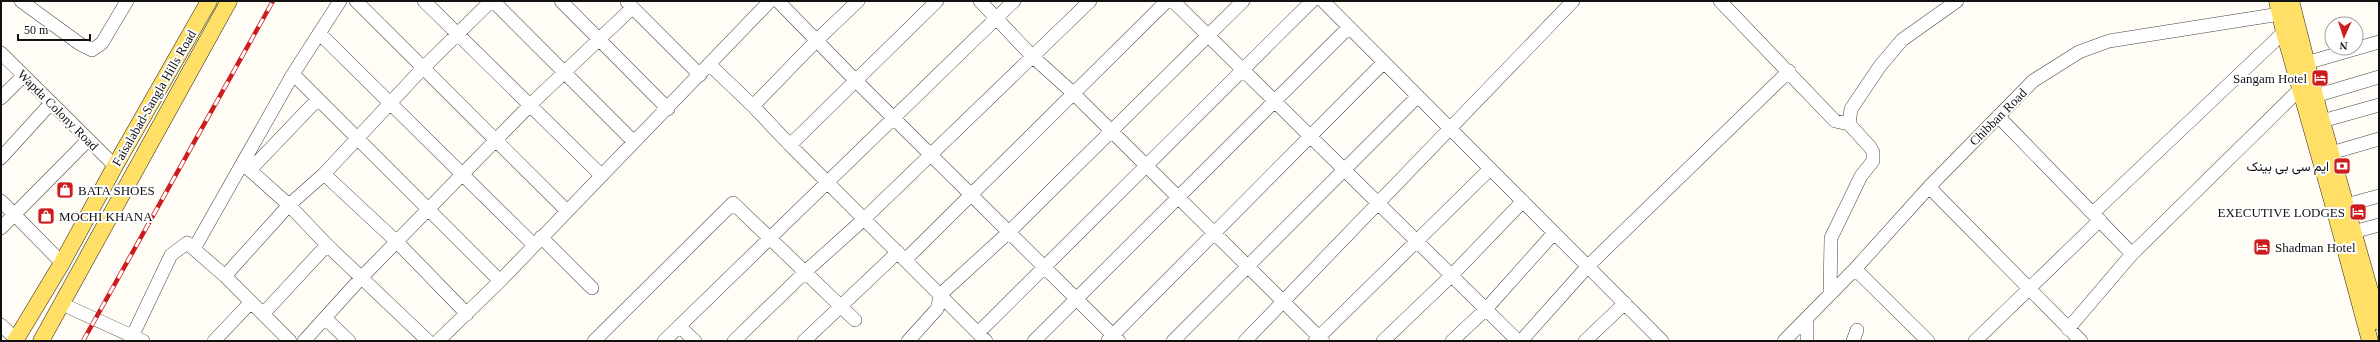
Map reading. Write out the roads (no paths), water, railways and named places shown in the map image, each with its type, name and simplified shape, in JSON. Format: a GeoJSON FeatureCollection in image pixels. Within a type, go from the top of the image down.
{"type":"FeatureCollection","features":[{"type":"Feature","properties":{"kind":"main road","name":"Faisalabad-Sangla Hills Road"},"geometry":{"type":"LineString","coordinates":[[15,340],[62,263],[115,166],[210,1]]}},
{"type":"Feature","properties":{"kind":"main road","name":"Faisalabad-Sangla Hills Road"},"geometry":{"type":"LineString","coordinates":[[41,341],[228,1]]}},
{"type":"Feature","properties":{"kind":"main road"},"geometry":{"type":"LineString","coordinates":[[2291,1],[2315,96],[2379,322]]}},
{"type":"Feature","properties":{"kind":"main road"},"geometry":{"type":"LineString","coordinates":[[2279,7],[2284,32],[2370,341]]}},
{"type":"Feature","properties":{"kind":"main road"},"geometry":{"type":"LineString","coordinates":[[138,128],[153,136]]}},
{"type":"Feature","properties":{"kind":"street"},"geometry":{"type":"LineString","coordinates":[[21,1],[80,44],[92,50],[102,43],[127,1]]}},
{"type":"Feature","properties":{"kind":"street"},"geometry":{"type":"LineString","coordinates":[[195,248],[247,167],[293,74],[340,1]]}},
{"type":"Feature","properties":{"kind":"street"},"geometry":{"type":"LineString","coordinates":[[356,1],[422,69],[566,210]]}},
{"type":"Feature","properties":{"kind":"street"},"geometry":{"type":"LineString","coordinates":[[424,1],[601,175]]}},
{"type":"Feature","properties":{"kind":"street"},"geometry":{"type":"LineString","coordinates":[[225,276],[289,205],[324,174],[422,69],[492,1],[634,142]]}},
{"type":"Feature","properties":{"kind":"street"},"geometry":{"type":"LineString","coordinates":[[562,1],[597,39],[668,109]]}},
{"type":"Feature","properties":{"kind":"street"},"geometry":{"type":"LineString","coordinates":[[438,341],[468,314],[566,210],[668,109],[770,1]]}},
{"type":"Feature","properties":{"kind":"street"},"geometry":{"type":"LineString","coordinates":[[778,1],[856,81],[972,194],[1076,299],[1113,339],[1214,233],[1384,62]]}},
{"type":"Feature","properties":{"kind":"street"},"geometry":{"type":"LineString","coordinates":[[753,106],[817,40],[858,1]]}},
{"type":"Feature","properties":{"kind":"street"},"geometry":{"type":"LineString","coordinates":[[790,145],[937,1]]}},
{"type":"Feature","properties":{"kind":"street"},"geometry":{"type":"LineString","coordinates":[[980,1],[1032,56],[1073,93],[1283,302],[1319,340],[1490,169]]}},
{"type":"Feature","properties":{"kind":"street"},"geometry":{"type":"LineString","coordinates":[[664,341],[1014,1]]}},
{"type":"Feature","properties":{"kind":"street"},"geometry":{"type":"LineString","coordinates":[[734,341],[804,273],[864,219],[1090,1]]}},
{"type":"Feature","properties":{"kind":"street"},"geometry":{"type":"LineString","coordinates":[[804,341],[841,306],[902,256],[972,194],[1167,1]]}},
{"type":"Feature","properties":{"kind":"street"},"geometry":{"type":"LineString","coordinates":[[1173,1],[1518,341]]}},
{"type":"Feature","properties":{"kind":"street"},"geometry":{"type":"LineString","coordinates":[[908,341],[937,310],[941,294],[1009,232],[1243,1]]}},
{"type":"Feature","properties":{"kind":"street"},"geometry":{"type":"LineString","coordinates":[[709,64],[753,106],[982,337],[1044,267],[1312,1]]}},
{"type":"Feature","properties":{"kind":"street"},"geometry":{"type":"LineString","coordinates":[[1323,1],[1662,341]]}},
{"type":"Feature","properties":{"kind":"street"},"geometry":{"type":"LineString","coordinates":[[1245,341],[1379,204],[1573,1]]}},
{"type":"Feature","properties":{"kind":"street"},"geometry":{"type":"LineString","coordinates":[[1720,1],[1789,71],[1835,121],[1849,124],[1870,147],[1874,156],[1871,165],[1859,180],[1831,238],[1830,294]]}},
{"type":"Feature","properties":{"kind":"street"},"geometry":{"type":"LineString","coordinates":[[1849,124],[1851,109],[1880,66],[1902,40],[1957,1]]}},
{"type":"Feature","properties":{"kind":"street"},"geometry":{"type":"LineString","coordinates":[[304,341],[326,319],[362,278],[463,176],[530,105],[597,39],[629,4],[700,75]]}},
{"type":"Feature","properties":{"kind":"street","name":"Chibban Road"},"geometry":{"type":"LineString","coordinates":[[1784,341],[1855,269],[1929,187],[2033,81],[2079,52],[2110,41],[2279,7]]}},
{"type":"Feature","properties":{"kind":"street"},"geometry":{"type":"LineString","coordinates":[[1034,341],[1349,26]]}},
{"type":"Feature","properties":{"kind":"street"},"geometry":{"type":"LineString","coordinates":[[1975,341],[2030,287],[2097,216],[2284,32]]}},
{"type":"Feature","properties":{"kind":"street"},"geometry":{"type":"LineString","coordinates":[[319,33],[463,176],[592,288]]}},
{"type":"Feature","properties":{"kind":"street"},"geometry":{"type":"LineString","coordinates":[[2306,63],[2379,42]]}},
{"type":"Feature","properties":{"kind":"street","name":"Wapda Colony Road"},"geometry":{"type":"LineString","coordinates":[[1,54],[115,166]]}},
{"type":"Feature","properties":{"kind":"street"},"geometry":{"type":"LineString","coordinates":[[1521,341],[1588,266],[1789,71]]}},
{"type":"Feature","properties":{"kind":"street"},"geometry":{"type":"LineString","coordinates":[[293,74],[500,281]]}},
{"type":"Feature","properties":{"kind":"street"},"geometry":{"type":"LineString","coordinates":[[1,98],[24,76]]}},
{"type":"Feature","properties":{"kind":"street"},"geometry":{"type":"LineString","coordinates":[[2315,96],[2379,77]]}},
{"type":"Feature","properties":{"kind":"street"},"geometry":{"type":"LineString","coordinates":[[2068,328],[2132,254],[2300,89]]}},
{"type":"Feature","properties":{"kind":"street"},"geometry":{"type":"LineString","coordinates":[[1173,341],[1418,96]]}},
{"type":"Feature","properties":{"kind":"street"},"geometry":{"type":"LineString","coordinates":[[247,167],[318,99]]}},
{"type":"Feature","properties":{"kind":"street"},"geometry":{"type":"LineString","coordinates":[[1,158],[51,104]]}},
{"type":"Feature","properties":{"kind":"street"},"geometry":{"type":"LineString","coordinates":[[2322,121],[2379,104]]}},
{"type":"Feature","properties":{"kind":"street"},"geometry":{"type":"LineString","coordinates":[[1998,116],[2097,216],[2132,254]]}},
{"type":"Feature","properties":{"kind":"street"},"geometry":{"type":"LineString","coordinates":[[2331,153],[2379,138]]}},
{"type":"Feature","properties":{"kind":"street"},"geometry":{"type":"LineString","coordinates":[[1,228],[88,140]]}},
{"type":"Feature","properties":{"kind":"street"},"geometry":{"type":"LineString","coordinates":[[247,167],[289,205],[327,245],[428,341]]}},
{"type":"Feature","properties":{"kind":"street"},"geometry":{"type":"LineString","coordinates":[[324,174],[397,242],[468,314]]}},
{"type":"Feature","properties":{"kind":"street"},"geometry":{"type":"LineString","coordinates":[[1929,187],[2030,287],[2081,341]]}},
{"type":"Feature","properties":{"kind":"street"},"geometry":{"type":"LineString","coordinates":[[2346,205],[2379,196]]}},
{"type":"Feature","properties":{"kind":"street"},"geometry":{"type":"LineString","coordinates":[[1,201],[62,263]]}},
{"type":"Feature","properties":{"kind":"street"},"geometry":{"type":"LineString","coordinates":[[1383,341],[1452,275],[1523,201]]}},
{"type":"Feature","properties":{"kind":"street"},"geometry":{"type":"LineString","coordinates":[[594,341],[733,203],[804,273],[855,320]]}},
{"type":"Feature","properties":{"kind":"street"},"geometry":{"type":"LineString","coordinates":[[2353,232],[2379,225]]}},
{"type":"Feature","properties":{"kind":"street"},"geometry":{"type":"LineString","coordinates":[[1452,341],[1486,309],[1554,233]]}},
{"type":"Feature","properties":{"kind":"street"},"geometry":{"type":"LineString","coordinates":[[62,304],[135,339],[171,254],[187,243],[195,248],[225,276],[287,340]]}},
{"type":"Feature","properties":{"kind":"street"},"geometry":{"type":"LineString","coordinates":[[263,314],[327,245]]}},
{"type":"Feature","properties":{"kind":"street"},"geometry":{"type":"LineString","coordinates":[[1855,269],[1928,341]]}},
{"type":"Feature","properties":{"kind":"street"},"geometry":{"type":"LineString","coordinates":[[214,341],[251,302]]}},
{"type":"Feature","properties":{"kind":"street"},"geometry":{"type":"LineString","coordinates":[[1586,341],[1625,303]]}},
{"type":"Feature","properties":{"kind":"street"},"geometry":{"type":"LineString","coordinates":[[1807,318],[1807,341]]}},
{"type":"Feature","properties":{"kind":"street"},"geometry":{"type":"LineString","coordinates":[[326,319],[349,341]]}},
{"type":"Feature","properties":{"kind":"street"},"geometry":{"type":"LineString","coordinates":[[1,325],[15,340]]}},
{"type":"Feature","properties":{"kind":"street"},"geometry":{"type":"LineString","coordinates":[[679,326],[695,341]]}},
{"type":"Feature","properties":{"kind":"railway"},"geometry":{"type":"LineString","coordinates":[[83,341],[273,1]]}},
{"type":"Feature","properties":{"kind":"place","name":"Sangam Hotel"},"geometry":{"type":"Point","coordinates":[2320,78]}},
{"type":"Feature","properties":{"kind":"place","name":"ایم سی بی بینک"},"geometry":{"type":"Point","coordinates":[2342,166]}},
{"type":"Feature","properties":{"kind":"place","name":"BATA SHOES"},"geometry":{"type":"Point","coordinates":[65,190]}},
{"type":"Feature","properties":{"kind":"place","name":"EXECUTIVE LODGES"},"geometry":{"type":"Point","coordinates":[2358,212]}},
{"type":"Feature","properties":{"kind":"place","name":"MOCHI KHANA"},"geometry":{"type":"Point","coordinates":[46,216]}},
{"type":"Feature","properties":{"kind":"place","name":"Shadman Hotel"},"geometry":{"type":"Point","coordinates":[2262,247]}}]}
